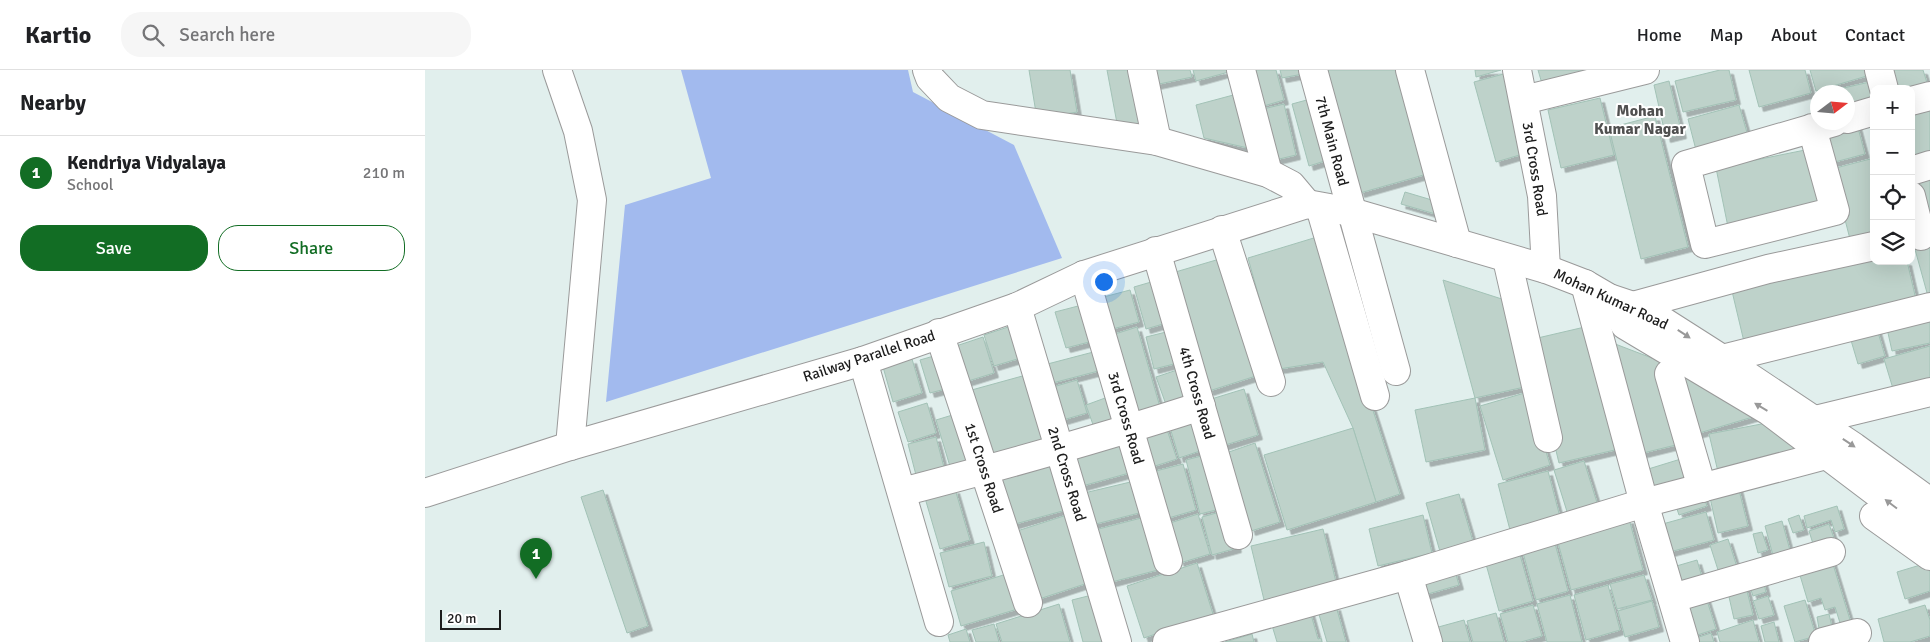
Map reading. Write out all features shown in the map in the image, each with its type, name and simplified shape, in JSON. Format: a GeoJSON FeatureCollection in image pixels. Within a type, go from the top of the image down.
{"type":"FeatureCollection","features":[{"type":"Feature","properties":{"kind":"street"},"geometry":{"type":"LineString","coordinates":[[557,70],[579,131],[592,200],[570,446]]}},
{"type":"Feature","properties":{"kind":"street"},"geometry":{"type":"LineString","coordinates":[[927,70],[930,78],[949,98],[982,115],[1157,141],[1269,173],[1291,186],[1313,206],[1375,396]]}},
{"type":"Feature","properties":{"kind":"street"},"geometry":{"type":"LineString","coordinates":[[1143,70],[1157,141]]}},
{"type":"Feature","properties":{"kind":"street"},"geometry":{"type":"LineString","coordinates":[[1241,70],[1269,173]]}},
{"type":"Feature","properties":{"kind":"street","name":"7th Main Road"},"geometry":{"type":"LineString","coordinates":[[1313,70],[1396,371]]}},
{"type":"Feature","properties":{"kind":"street"},"geometry":{"type":"LineString","coordinates":[[1410,70],[1457,243]]}},
{"type":"Feature","properties":{"kind":"street","name":"3rd Cross Road"},"geometry":{"type":"LineString","coordinates":[[1517,70],[1542,196],[1546,269]]}},
{"type":"Feature","properties":{"kind":"street"},"geometry":{"type":"LineString","coordinates":[[1524,100],[1612,74],[1645,70]]}},
{"type":"Feature","properties":{"kind":"street"},"geometry":{"type":"LineString","coordinates":[[1879,70],[1883,85]]}},
{"type":"Feature","properties":{"kind":"street"},"geometry":{"type":"LineString","coordinates":[[1915,100],[1930,96]]}},
{"type":"Feature","properties":{"kind":"street"},"geometry":{"type":"LineString","coordinates":[[1855,117],[1870,112]]}},
{"type":"Feature","properties":{"kind":"street"},"geometry":{"type":"LineString","coordinates":[[1810,129],[1686,166],[1705,244],[1835,211],[1824,130]]}},
{"type":"Feature","properties":{"kind":"street"},"geometry":{"type":"LineString","coordinates":[[1915,170],[1930,165]]}},
{"type":"Feature","properties":{"kind":"street","name":"Railway Parallel Road"},"geometry":{"type":"LineString","coordinates":[[425,493],[570,446],[863,361],[1017,307],[1084,275],[1222,230],[1313,206]]}},
{"type":"Feature","properties":{"kind":"street","name":"Mohan Kumar Road"},"geometry":{"type":"LineString","coordinates":[[1313,206],[1351,212],[1546,269],[1585,284],[1622,310],[1664,322],[1717,368],[1815,420],[1927,495]]}},
{"type":"Feature","properties":{"kind":"street"},"geometry":{"type":"LineString","coordinates":[[1915,212],[1921,236]]}},
{"type":"Feature","properties":{"kind":"street"},"geometry":{"type":"LineString","coordinates":[[1222,230],[1271,382]]}},
{"type":"Feature","properties":{"kind":"street"},"geometry":{"type":"LineString","coordinates":[[1758,231],[1768,269]]}},
{"type":"Feature","properties":{"kind":"street"},"geometry":{"type":"LineString","coordinates":[[1622,310],[1768,269],[1870,247]]}},
{"type":"Feature","properties":{"kind":"street","name":"4th Cross Road"},"geometry":{"type":"LineString","coordinates":[[1156,252],[1238,535]]}},
{"type":"Feature","properties":{"kind":"street"},"geometry":{"type":"LineString","coordinates":[[1507,259],[1547,438]]}},
{"type":"Feature","properties":{"kind":"street","name":"3rd Cross Road"},"geometry":{"type":"LineString","coordinates":[[1084,275],[1168,561]]}},
{"type":"Feature","properties":{"kind":"street"},"geometry":{"type":"LineString","coordinates":[[1585,284],[1673,598],[1680,641]]}},
{"type":"Feature","properties":{"kind":"street","name":"2nd Cross Road"},"geometry":{"type":"LineString","coordinates":[[1017,307],[1117,642]]}},
{"type":"Feature","properties":{"kind":"street"},"geometry":{"type":"LineString","coordinates":[[1717,368],[1930,307]]}},
{"type":"Feature","properties":{"kind":"street","name":"1st Cross Road"},"geometry":{"type":"LineString","coordinates":[[939,333],[1028,603]]}},
{"type":"Feature","properties":{"kind":"street"},"geometry":{"type":"LineString","coordinates":[[863,361],[939,622]]}},
{"type":"Feature","properties":{"kind":"street"},"geometry":{"type":"LineString","coordinates":[[1717,368],[1769,411],[1930,533]]}},
{"type":"Feature","properties":{"kind":"street"},"geometry":{"type":"LineString","coordinates":[[1669,374],[1702,488]]}},
{"type":"Feature","properties":{"kind":"street"},"geometry":{"type":"LineString","coordinates":[[1815,420],[1930,392]]}},
{"type":"Feature","properties":{"kind":"street"},"geometry":{"type":"LineString","coordinates":[[902,492],[1129,429],[1201,406]]}},
{"type":"Feature","properties":{"kind":"street"},"geometry":{"type":"LineString","coordinates":[[1167,642],[1408,575],[1645,503],[1826,455]]}},
{"type":"Feature","properties":{"kind":"street"},"geometry":{"type":"LineString","coordinates":[[1873,516],[1930,556]]}},
{"type":"Feature","properties":{"kind":"street"},"geometry":{"type":"LineString","coordinates":[[1673,598],[1831,552]]}},
{"type":"Feature","properties":{"kind":"street"},"geometry":{"type":"LineString","coordinates":[[1408,575],[1428,642]]}},
{"type":"Feature","properties":{"kind":"street"},"geometry":{"type":"LineString","coordinates":[[1823,642],[1857,633]]}},
{"type":"Feature","properties":{"kind":"shaded area"},"geometry":{"type":"Polygon","coordinates":[[[681,70],[908,70],[913,92],[1014,145],[1062,258],[606,402],[625,205],[711,178],[681,70]]]}},
{"type":"Feature","properties":{"kind":"building"},"geometry":{"type":"Polygon","coordinates":[[[1029,70],[1070,70],[1077,112],[1037,119],[1029,70]]]}},
{"type":"Feature","properties":{"kind":"building"},"geometry":{"type":"Polygon","coordinates":[[[1107,70],[1135,70],[1147,129],[1119,134],[1107,70]]]}},
{"type":"Feature","properties":{"kind":"building"},"geometry":{"type":"Polygon","coordinates":[[[1147,70],[1190,70],[1192,77],[1150,86],[1147,70]]]}},
{"type":"Feature","properties":{"kind":"building"},"geometry":{"type":"Polygon","coordinates":[[[1193,70],[1236,70],[1196,81],[1193,70]]]}},
{"type":"Feature","properties":{"kind":"building"},"geometry":{"type":"Polygon","coordinates":[[[1246,70],[1276,70],[1284,100],[1257,108],[1246,70]]]}},
{"type":"Feature","properties":{"kind":"building"},"geometry":{"type":"Polygon","coordinates":[[[1280,70],[1307,70],[1308,73],[1282,78],[1280,70]]]}},
{"type":"Feature","properties":{"kind":"building"},"geometry":{"type":"Polygon","coordinates":[[[1396,70],[1427,174],[1360,193],[1325,71],[1396,70]]]}},
{"type":"Feature","properties":{"kind":"building"},"geometry":{"type":"Polygon","coordinates":[[[1475,70],[1501,70],[1476,77],[1475,70]]]}},
{"type":"Feature","properties":{"kind":"building"},"geometry":{"type":"Polygon","coordinates":[[[1538,70],[1603,70],[1543,87],[1538,70]]]}},
{"type":"Feature","properties":{"kind":"building"},"geometry":{"type":"Polygon","coordinates":[[[1720,70],[1729,70],[1736,100],[1683,112],[1675,81],[1720,70]]]}},
{"type":"Feature","properties":{"kind":"building"},"geometry":{"type":"Polygon","coordinates":[[[1749,70],[1805,70],[1810,93],[1759,107],[1749,70]]]}},
{"type":"Feature","properties":{"kind":"building"},"geometry":{"type":"Polygon","coordinates":[[[1810,70],[1876,70],[1877,73],[1836,85],[1814,85],[1810,70]]]}},
{"type":"Feature","properties":{"kind":"building"},"geometry":{"type":"Polygon","coordinates":[[[1889,70],[1923,70],[1928,86],[1915,88],[1915,85],[1894,85],[1889,70]]]}},
{"type":"Feature","properties":{"kind":"building"},"geometry":{"type":"Polygon","coordinates":[[[1511,72],[1533,151],[1496,162],[1474,82],[1511,72]]]}},
{"type":"Feature","properties":{"kind":"building"},"geometry":{"type":"Polygon","coordinates":[[[1669,81],[1682,134],[1666,138],[1654,85],[1669,81]]]}},
{"type":"Feature","properties":{"kind":"building"},"geometry":{"type":"Polygon","coordinates":[[[1874,81],[1874,85],[1870,85],[1870,111],[1855,114],[1855,85],[1874,81]]]}},
{"type":"Feature","properties":{"kind":"building"},"geometry":{"type":"Polygon","coordinates":[[[1237,94],[1248,148],[1204,138],[1196,105],[1237,94]]]}},
{"type":"Feature","properties":{"kind":"building"},"geometry":{"type":"Polygon","coordinates":[[[1314,98],[1331,159],[1309,166],[1292,104],[1314,98]]]}},
{"type":"Feature","properties":{"kind":"building"},"geometry":{"type":"Polygon","coordinates":[[[1600,98],[1614,155],[1561,168],[1548,110],[1600,98]]]}},
{"type":"Feature","properties":{"kind":"building"},"geometry":{"type":"Polygon","coordinates":[[[1930,102],[1930,158],[1915,163],[1915,130],[1915,106],[1930,102]]]}},
{"type":"Feature","properties":{"kind":"building"},"geometry":{"type":"Polygon","coordinates":[[[1284,104],[1296,155],[1271,161],[1259,110],[1284,104]]]}},
{"type":"Feature","properties":{"kind":"building"},"geometry":{"type":"Polygon","coordinates":[[[1739,105],[1748,136],[1696,150],[1688,119],[1739,105]]]}},
{"type":"Feature","properties":{"kind":"building"},"geometry":{"type":"Polygon","coordinates":[[[1655,116],[1688,247],[1641,259],[1609,128],[1655,116]]]}},
{"type":"Feature","properties":{"kind":"building"},"geometry":{"type":"Polygon","coordinates":[[[1857,124],[1865,154],[1831,163],[1823,133],[1834,130],[1855,130],[1855,125],[1857,124]]]}},
{"type":"Feature","properties":{"kind":"building"},"geometry":{"type":"Polygon","coordinates":[[[1815,148],[1826,207],[1728,227],[1716,168],[1815,148]]]}},
{"type":"Feature","properties":{"kind":"building"},"geometry":{"type":"Polygon","coordinates":[[[1870,159],[1870,238],[1851,243],[1832,169],[1870,159]]]}},
{"type":"Feature","properties":{"kind":"building"},"geometry":{"type":"Polygon","coordinates":[[[1930,174],[1930,229],[1915,182],[1915,179],[1930,174]]]}},
{"type":"Feature","properties":{"kind":"building"},"geometry":{"type":"Polygon","coordinates":[[[1405,192],[1442,203],[1439,215],[1401,204],[1405,192]]]}},
{"type":"Feature","properties":{"kind":"building"},"geometry":{"type":"Polygon","coordinates":[[[1317,237],[1400,494],[1376,502],[1353,428],[1323,362],[1279,369],[1248,258],[1317,237]]]}},
{"type":"Feature","properties":{"kind":"building"},"geometry":{"type":"Polygon","coordinates":[[[1930,237],[1930,300],[1915,249],[1915,241],[1930,237]]]}},
{"type":"Feature","properties":{"kind":"building"},"geometry":{"type":"Polygon","coordinates":[[[1870,254],[1870,265],[1908,265],[1917,304],[1745,346],[1731,287],[1870,254]]]}},
{"type":"Feature","properties":{"kind":"building"},"geometry":{"type":"Polygon","coordinates":[[[1223,258],[1259,375],[1209,391],[1172,273],[1223,258]]]}},
{"type":"Feature","properties":{"kind":"building"},"geometry":{"type":"Polygon","coordinates":[[[1158,280],[1170,322],[1146,329],[1134,287],[1158,280]]]}},
{"type":"Feature","properties":{"kind":"building"},"geometry":{"type":"Polygon","coordinates":[[[1443,280],[1511,302],[1529,386],[1475,398],[1443,280]]]}},
{"type":"Feature","properties":{"kind":"building"},"geometry":{"type":"Polygon","coordinates":[[[1130,290],[1139,322],[1105,331],[1096,299],[1130,290]]]}},
{"type":"Feature","properties":{"kind":"building"},"geometry":{"type":"Polygon","coordinates":[[[1082,305],[1093,341],[1066,348],[1055,312],[1082,305]]]}},
{"type":"Feature","properties":{"kind":"building"},"geometry":{"type":"Polygon","coordinates":[[[1930,314],[1930,343],[1892,351],[1886,324],[1930,314]]]}},
{"type":"Feature","properties":{"kind":"building"},"geometry":{"type":"Polygon","coordinates":[[[1014,325],[1024,357],[994,366],[984,335],[1014,325]]]}},
{"type":"Feature","properties":{"kind":"building"},"geometry":{"type":"Polygon","coordinates":[[[1589,326],[1619,449],[1559,463],[1529,340],[1589,326]]]}},
{"type":"Feature","properties":{"kind":"building"},"geometry":{"type":"Polygon","coordinates":[[[1137,327],[1160,407],[1135,414],[1112,335],[1137,327]]]}},
{"type":"Feature","properties":{"kind":"building"},"geometry":{"type":"Polygon","coordinates":[[[1877,329],[1885,356],[1858,364],[1850,337],[1877,329]]]}},
{"type":"Feature","properties":{"kind":"building"},"geometry":{"type":"Polygon","coordinates":[[[1170,331],[1178,363],[1154,369],[1146,337],[1170,331]]]}},
{"type":"Feature","properties":{"kind":"building"},"geometry":{"type":"Polygon","coordinates":[[[983,337],[994,373],[965,382],[953,347],[983,337]]]}},
{"type":"Feature","properties":{"kind":"building"},"geometry":{"type":"Polygon","coordinates":[[[1610,342],[1665,363],[1684,443],[1635,455],[1610,342]]]}},
{"type":"Feature","properties":{"kind":"building"},"geometry":{"type":"Polygon","coordinates":[[[1930,346],[1930,382],[1894,392],[1884,359],[1930,346]]]}},
{"type":"Feature","properties":{"kind":"building"},"geometry":{"type":"Polygon","coordinates":[[[1101,350],[1106,369],[1041,386],[1036,367],[1101,350]]]}},
{"type":"Feature","properties":{"kind":"building"},"geometry":{"type":"Polygon","coordinates":[[[944,353],[953,387],[930,393],[920,360],[944,353]]]}},
{"type":"Feature","properties":{"kind":"building"},"geometry":{"type":"Polygon","coordinates":[[[912,359],[922,393],[893,402],[883,367],[912,359]]]}},
{"type":"Feature","properties":{"kind":"building"},"geometry":{"type":"Polygon","coordinates":[[[1183,368],[1194,401],[1168,410],[1156,377],[1183,368]]]}},
{"type":"Feature","properties":{"kind":"building"},"geometry":{"type":"Polygon","coordinates":[[[1678,373],[1756,416],[1696,434],[1678,373]]]}},
{"type":"Feature","properties":{"kind":"building"},"geometry":{"type":"Polygon","coordinates":[[[1026,375],[1045,450],[987,465],[968,391],[1026,375]]]}},
{"type":"Feature","properties":{"kind":"building"},"geometry":{"type":"Polygon","coordinates":[[[1077,380],[1087,413],[1056,422],[1046,389],[1077,380]]]}},
{"type":"Feature","properties":{"kind":"building"},"geometry":{"type":"Polygon","coordinates":[[[1244,389],[1258,435],[1222,446],[1208,400],[1244,389]]]}},
{"type":"Feature","properties":{"kind":"building"},"geometry":{"type":"Polygon","coordinates":[[[1528,392],[1550,465],[1503,480],[1480,406],[1528,392]]]}},
{"type":"Feature","properties":{"kind":"building"},"geometry":{"type":"Polygon","coordinates":[[[1116,394],[1126,423],[1096,433],[1086,405],[1116,394]]]}},
{"type":"Feature","properties":{"kind":"building"},"geometry":{"type":"Polygon","coordinates":[[[1475,398],[1485,450],[1426,462],[1415,410],[1475,398]]]}},
{"type":"Feature","properties":{"kind":"building"},"geometry":{"type":"Polygon","coordinates":[[[927,403],[936,433],[908,442],[898,412],[927,403]]]}},
{"type":"Feature","properties":{"kind":"building"},"geometry":{"type":"Polygon","coordinates":[[[959,413],[975,465],[952,473],[936,420],[959,413]]]}},
{"type":"Feature","properties":{"kind":"building"},"geometry":{"type":"Polygon","coordinates":[[[1193,417],[1203,450],[1179,458],[1169,424],[1193,417]]]}},
{"type":"Feature","properties":{"kind":"building"},"geometry":{"type":"Polygon","coordinates":[[[1777,421],[1804,457],[1719,476],[1709,434],[1777,421]]]}},
{"type":"Feature","properties":{"kind":"building"},"geometry":{"type":"Polygon","coordinates":[[[1165,424],[1177,459],[1152,467],[1141,432],[1165,424]]]}},
{"type":"Feature","properties":{"kind":"building"},"geometry":{"type":"Polygon","coordinates":[[[1353,428],[1376,502],[1287,530],[1264,455],[1353,428]]]}},
{"type":"Feature","properties":{"kind":"building"},"geometry":{"type":"Polygon","coordinates":[[[936,437],[946,475],[918,483],[908,444],[936,437]]]}},
{"type":"Feature","properties":{"kind":"building"},"geometry":{"type":"Polygon","coordinates":[[[1124,439],[1133,472],[1075,488],[1066,455],[1124,439]]]}},
{"type":"Feature","properties":{"kind":"building"},"geometry":{"type":"Polygon","coordinates":[[[1255,443],[1280,522],[1251,531],[1226,453],[1255,443]]]}},
{"type":"Feature","properties":{"kind":"building"},"geometry":{"type":"Polygon","coordinates":[[[1209,454],[1224,508],[1200,514],[1186,460],[1209,454]]]}},
{"type":"Feature","properties":{"kind":"building"},"geometry":{"type":"Polygon","coordinates":[[[1050,457],[1066,510],[1008,526],[993,474],[1050,457]]]}},
{"type":"Feature","properties":{"kind":"building"},"geometry":{"type":"Polygon","coordinates":[[[1684,458],[1691,483],[1652,495],[1645,470],[1684,458]]]}},
{"type":"Feature","properties":{"kind":"building"},"geometry":{"type":"Polygon","coordinates":[[[1584,461],[1599,509],[1569,518],[1554,470],[1584,461]]]}},
{"type":"Feature","properties":{"kind":"building"},"geometry":{"type":"Polygon","coordinates":[[[1183,464],[1196,510],[1165,519],[1152,472],[1183,464]]]}},
{"type":"Feature","properties":{"kind":"building"},"geometry":{"type":"Polygon","coordinates":[[[1548,471],[1560,517],[1510,530],[1498,484],[1548,471]]]}},
{"type":"Feature","properties":{"kind":"building"},"geometry":{"type":"Polygon","coordinates":[[[1143,479],[1151,510],[1088,526],[1080,494],[1143,479]]]}},
{"type":"Feature","properties":{"kind":"building"},"geometry":{"type":"Polygon","coordinates":[[[1737,482],[1748,526],[1718,533],[1708,489],[1737,482]]]}},
{"type":"Feature","properties":{"kind":"building"},"geometry":{"type":"Polygon","coordinates":[[[955,489],[970,540],[940,549],[925,498],[955,489]]]}},
{"type":"Feature","properties":{"kind":"building"},"geometry":{"type":"Polygon","coordinates":[[[603,490],[648,626],[627,633],[581,497],[603,490]]]}},
{"type":"Feature","properties":{"kind":"building"},"geometry":{"type":"Polygon","coordinates":[[[1702,492],[1707,506],[1679,515],[1674,500],[1702,492]]]}},
{"type":"Feature","properties":{"kind":"building"},"geometry":{"type":"Polygon","coordinates":[[[1459,494],[1474,545],[1441,555],[1426,503],[1459,494]]]}},
{"type":"Feature","properties":{"kind":"building"},"geometry":{"type":"Polygon","coordinates":[[[1837,506],[1844,529],[1835,532],[1831,520],[1807,528],[1804,516],[1837,506]]]}},
{"type":"Feature","properties":{"kind":"building"},"geometry":{"type":"Polygon","coordinates":[[[1227,510],[1237,548],[1212,555],[1202,517],[1227,510]]]}},
{"type":"Feature","properties":{"kind":"building"},"geometry":{"type":"Polygon","coordinates":[[[1706,512],[1714,540],[1666,553],[1659,525],[1706,512]]]}},
{"type":"Feature","properties":{"kind":"building"},"geometry":{"type":"Polygon","coordinates":[[[1070,514],[1091,582],[1036,600],[1014,532],[1070,514]]]}},
{"type":"Feature","properties":{"kind":"building"},"geometry":{"type":"Polygon","coordinates":[[[1198,514],[1210,554],[1180,563],[1167,524],[1198,514]]]}},
{"type":"Feature","properties":{"kind":"building"},"geometry":{"type":"Polygon","coordinates":[[[1423,515],[1432,553],[1378,566],[1369,529],[1423,515]]]}},
{"type":"Feature","properties":{"kind":"building"},"geometry":{"type":"Polygon","coordinates":[[[1799,515],[1804,530],[1793,533],[1788,519],[1799,515]]]}},
{"type":"Feature","properties":{"kind":"building"},"geometry":{"type":"Polygon","coordinates":[[[1149,516],[1162,569],[1104,584],[1091,531],[1149,516]]]}},
{"type":"Feature","properties":{"kind":"building"},"geometry":{"type":"Polygon","coordinates":[[[1629,519],[1643,570],[1571,590],[1557,539],[1629,519]]]}},
{"type":"Feature","properties":{"kind":"building"},"geometry":{"type":"Polygon","coordinates":[[[1782,521],[1791,554],[1774,559],[1765,526],[1782,521]]]}},
{"type":"Feature","properties":{"kind":"building"},"geometry":{"type":"Polygon","coordinates":[[[1829,524],[1835,541],[1814,547],[1809,531],[1829,524]]]}},
{"type":"Feature","properties":{"kind":"building"},"geometry":{"type":"Polygon","coordinates":[[[1323,529],[1337,586],[1265,604],[1251,546],[1323,529]]]}},
{"type":"Feature","properties":{"kind":"building"},"geometry":{"type":"Polygon","coordinates":[[[1762,532],[1768,550],[1758,553],[1753,534],[1762,532]]]}},
{"type":"Feature","properties":{"kind":"building"},"geometry":{"type":"Polygon","coordinates":[[[1728,539],[1737,567],[1719,573],[1710,545],[1728,539]]]}},
{"type":"Feature","properties":{"kind":"building"},"geometry":{"type":"Polygon","coordinates":[[[1554,540],[1568,591],[1536,600],[1522,549],[1554,540]]]}},
{"type":"Feature","properties":{"kind":"building"},"geometry":{"type":"Polygon","coordinates":[[[984,542],[992,576],[949,587],[940,553],[984,542]]]}},
{"type":"Feature","properties":{"kind":"building"},"geometry":{"type":"Polygon","coordinates":[[[1518,548],[1533,601],[1499,611],[1484,557],[1518,548]]]}},
{"type":"Feature","properties":{"kind":"building"},"geometry":{"type":"Polygon","coordinates":[[[1697,560],[1704,584],[1680,591],[1673,567],[1697,560]]]}},
{"type":"Feature","properties":{"kind":"building"},"geometry":{"type":"Polygon","coordinates":[[[1832,561],[1851,623],[1841,626],[1835,607],[1825,610],[1821,598],[1808,602],[1799,572],[1832,561]]]}},
{"type":"Feature","properties":{"kind":"building"},"geometry":{"type":"Polygon","coordinates":[[[1197,563],[1213,614],[1144,638],[1127,586],[1197,563]]]}},
{"type":"Feature","properties":{"kind":"building"},"geometry":{"type":"Polygon","coordinates":[[[1927,563],[1930,572],[1930,591],[1905,599],[1897,572],[1927,563]]]}},
{"type":"Feature","properties":{"kind":"building"},"geometry":{"type":"Polygon","coordinates":[[[1455,571],[1459,585],[1421,596],[1417,582],[1455,571]]]}},
{"type":"Feature","properties":{"kind":"building"},"geometry":{"type":"Polygon","coordinates":[[[1010,573],[1021,608],[961,626],[951,591],[1010,573]]]}},
{"type":"Feature","properties":{"kind":"building"},"geometry":{"type":"Polygon","coordinates":[[[1644,575],[1652,600],[1617,609],[1610,584],[1644,575]]]}},
{"type":"Feature","properties":{"kind":"building"},"geometry":{"type":"Polygon","coordinates":[[[1763,580],[1766,592],[1753,596],[1749,584],[1763,580]]]}},
{"type":"Feature","properties":{"kind":"building"},"geometry":{"type":"Polygon","coordinates":[[[1745,583],[1753,615],[1734,619],[1727,588],[1745,583]]]}},
{"type":"Feature","properties":{"kind":"building"},"geometry":{"type":"Polygon","coordinates":[[[1608,585],[1620,630],[1586,640],[1574,595],[1608,585]]]}},
{"type":"Feature","properties":{"kind":"building"},"geometry":{"type":"Polygon","coordinates":[[[1705,594],[1716,629],[1694,636],[1683,601],[1705,594]]]}},
{"type":"Feature","properties":{"kind":"building"},"geometry":{"type":"Polygon","coordinates":[[[1092,595],[1103,642],[1083,642],[1072,600],[1092,595]]]}},
{"type":"Feature","properties":{"kind":"building"},"geometry":{"type":"Polygon","coordinates":[[[1570,595],[1582,642],[1547,642],[1537,604],[1570,595]]]}},
{"type":"Feature","properties":{"kind":"building"},"geometry":{"type":"Polygon","coordinates":[[[1768,596],[1774,615],[1759,619],[1753,601],[1768,596]]]}},
{"type":"Feature","properties":{"kind":"building"},"geometry":{"type":"Polygon","coordinates":[[[1805,600],[1816,636],[1795,642],[1784,606],[1805,600]]]}},
{"type":"Feature","properties":{"kind":"building"},"geometry":{"type":"Polygon","coordinates":[[[1652,601],[1659,627],[1625,637],[1618,611],[1652,601]]]}},
{"type":"Feature","properties":{"kind":"building"},"geometry":{"type":"Polygon","coordinates":[[[1059,604],[1070,642],[1002,642],[996,624],[1059,604]]]}},
{"type":"Feature","properties":{"kind":"building"},"geometry":{"type":"Polygon","coordinates":[[[1533,605],[1542,636],[1521,642],[1508,642],[1500,614],[1533,605]]]}},
{"type":"Feature","properties":{"kind":"building"},"geometry":{"type":"Polygon","coordinates":[[[1925,605],[1930,620],[1930,636],[1910,642],[1884,642],[1878,619],[1925,605]]]}},
{"type":"Feature","properties":{"kind":"building"},"geometry":{"type":"Polygon","coordinates":[[[1336,606],[1346,642],[1327,642],[1318,611],[1336,606]]]}},
{"type":"Feature","properties":{"kind":"building"},"geometry":{"type":"Polygon","coordinates":[[[1310,611],[1318,639],[1321,638],[1322,642],[1277,642],[1271,622],[1310,611]]]}},
{"type":"Feature","properties":{"kind":"building"},"geometry":{"type":"Polygon","coordinates":[[[1496,613],[1504,642],[1473,642],[1467,621],[1496,613]]]}},
{"type":"Feature","properties":{"kind":"building"},"geometry":{"type":"Polygon","coordinates":[[[1829,614],[1833,631],[1820,634],[1817,617],[1829,614]]]}},
{"type":"Feature","properties":{"kind":"building"},"geometry":{"type":"Polygon","coordinates":[[[1464,620],[1470,642],[1434,642],[1431,629],[1464,620]]]}},
{"type":"Feature","properties":{"kind":"building"},"geometry":{"type":"Polygon","coordinates":[[[1753,620],[1759,642],[1720,642],[1717,632],[1753,620]]]}},
{"type":"Feature","properties":{"kind":"building"},"geometry":{"type":"Polygon","coordinates":[[[1774,622],[1779,642],[1765,642],[1761,626],[1774,622]]]}},
{"type":"Feature","properties":{"kind":"building"},"geometry":{"type":"Polygon","coordinates":[[[994,624],[999,642],[976,642],[972,630],[994,624]]]}},
{"type":"Feature","properties":{"kind":"building"},"geometry":{"type":"Polygon","coordinates":[[[966,629],[970,642],[950,642],[948,635],[966,629]]]}},
{"type":"Feature","properties":{"kind":"building"},"geometry":{"type":"Polygon","coordinates":[[[1711,633],[1714,642],[1694,642],[1693,639],[1711,633]]]}},
{"type":"Feature","properties":{"kind":"building"},"geometry":{"type":"Polygon","coordinates":[[[1252,634],[1254,642],[1225,642],[1252,634]]]}},
{"type":"Feature","properties":{"kind":"place","name":"Kendriya Vidyalaya"},"geometry":{"type":"Point","coordinates":[536,579]}},
{"type":"Feature","properties":{"kind":"district","name":"Mohan Kumar Nagar"},"geometry":{"type":"Point","coordinates":[1640,119]}}]}
